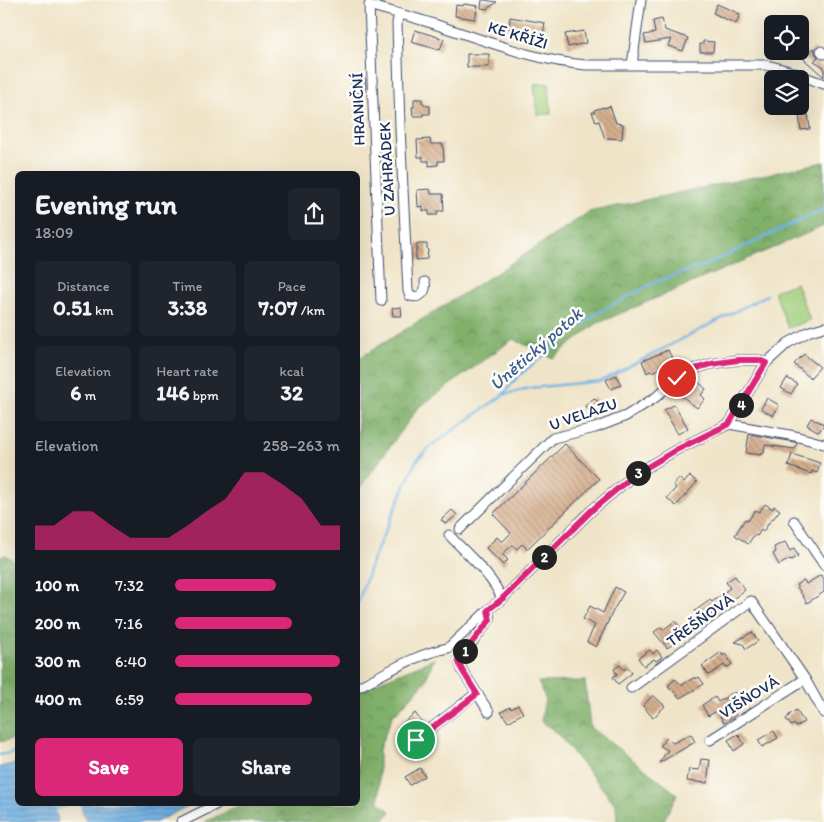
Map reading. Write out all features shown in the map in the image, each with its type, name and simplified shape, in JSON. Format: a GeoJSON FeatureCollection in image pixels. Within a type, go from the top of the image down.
{"type":"FeatureCollection","features":[{"type":"Feature","properties":{"kind":"street"},"geometry":{"type":"LineString","coordinates":[[632,65],[641,0]]}},
{"type":"Feature","properties":{"kind":"street","name":"KE KŘÍŽI"},"geometry":{"type":"LineString","coordinates":[[369,6],[435,24],[517,52],[550,60],[586,65],[765,66],[783,69],[824,84]]}},
{"type":"Feature","properties":{"kind":"street","name":"HRANIČNÍ"},"geometry":{"type":"LineString","coordinates":[[369,6],[381,300]]}},
{"type":"Feature","properties":{"kind":"street","name":"U ZAHRÁDEK"},"geometry":{"type":"LineString","coordinates":[[399,14],[397,24],[399,100],[408,290],[410,296],[420,296],[425,292],[425,282]]}},
{"type":"Feature","properties":{"kind":"street"},"geometry":{"type":"LineString","coordinates":[[360,686],[409,661],[440,649],[448,648],[502,599],[592,510],[634,475],[676,450],[729,424],[766,363],[788,343],[824,327]]}},
{"type":"Feature","properties":{"kind":"street","name":"U VELAZU"},"geometry":{"type":"LineString","coordinates":[[460,529],[553,438],[595,428],[626,416],[656,397],[677,378],[688,371],[711,364],[738,360],[759,360],[766,363]]}},
{"type":"Feature","properties":{"kind":"street"},"geometry":{"type":"LineString","coordinates":[[729,424],[795,436],[824,444]]}},
{"type":"Feature","properties":{"kind":"street"},"geometry":{"type":"LineString","coordinates":[[794,521],[824,566]]}},
{"type":"Feature","properties":{"kind":"street"},"geometry":{"type":"LineString","coordinates":[[449,535],[487,576],[502,599]]}},
{"type":"Feature","properties":{"kind":"street","name":"TŘEŠŇOVÁ"},"geometry":{"type":"LineString","coordinates":[[631,688],[751,601],[805,679],[824,713]]}},
{"type":"Feature","properties":{"kind":"street"},"geometry":{"type":"LineString","coordinates":[[488,610],[490,620],[458,660],[462,670],[489,712]]}},
{"type":"Feature","properties":{"kind":"street","name":"VIŠŇOVÁ"},"geometry":{"type":"LineString","coordinates":[[710,740],[805,679]]}},
{"type":"Feature","properties":{"kind":"street"},"geometry":{"type":"LineString","coordinates":[[416,740],[477,694]]}},
{"type":"Feature","properties":{"kind":"street"},"geometry":{"type":"LineString","coordinates":[[181,822],[213,806]]}},
{"type":"Feature","properties":{"kind":"green space"},"geometry":{"type":"Polygon","coordinates":[[[549,83],[551,114],[537,115],[534,84],[549,83]]]}},
{"type":"Feature","properties":{"kind":"green space"},"geometry":{"type":"Polygon","coordinates":[[[824,162],[824,226],[596,324],[553,358],[513,339],[418,408],[360,487],[360,358],[498,272],[589,212],[824,162]]]}},
{"type":"Feature","properties":{"kind":"green space"},"geometry":{"type":"Polygon","coordinates":[[[796,283],[810,320],[788,328],[774,291],[796,283]]]}},
{"type":"Feature","properties":{"kind":"green space"},"geometry":{"type":"Polygon","coordinates":[[[6,555],[15,562],[15,738],[0,742],[0,557],[6,555]]]}},
{"type":"Feature","properties":{"kind":"green space"},"geometry":{"type":"Polygon","coordinates":[[[434,659],[425,682],[392,717],[379,749],[379,802],[391,812],[381,822],[205,822],[238,806],[360,806],[360,689],[434,659]]]}},
{"type":"Feature","properties":{"kind":"green space"},"geometry":{"type":"Polygon","coordinates":[[[585,681],[590,727],[677,794],[663,822],[617,822],[616,805],[555,731],[541,721],[545,698],[538,682],[585,681]]]}},
{"type":"Feature","properties":{"kind":"water"},"geometry":{"type":"Polygon","coordinates":[[[15,763],[15,806],[54,806],[58,822],[0,822],[0,767],[15,763]]]}},
{"type":"Feature","properties":{"kind":"water"},"geometry":{"type":"Polygon","coordinates":[[[81,806],[188,806],[156,822],[87,822],[81,806]]]}},
{"type":"Feature","properties":{"kind":"building"},"geometry":{"type":"Polygon","coordinates":[[[482,0],[497,2],[487,9],[481,8],[482,0]]]}},
{"type":"Feature","properties":{"kind":"building"},"geometry":{"type":"Polygon","coordinates":[[[464,4],[478,6],[475,19],[455,16],[456,5],[463,6],[464,4]]]}},
{"type":"Feature","properties":{"kind":"building"},"geometry":{"type":"Polygon","coordinates":[[[717,4],[740,14],[736,24],[713,13],[717,4]]]}},
{"type":"Feature","properties":{"kind":"building"},"geometry":{"type":"Polygon","coordinates":[[[510,17],[545,23],[543,35],[521,31],[514,31],[512,33],[509,29],[510,17]]]}},
{"type":"Feature","properties":{"kind":"building"},"geometry":{"type":"Polygon","coordinates":[[[662,19],[665,30],[688,38],[683,51],[668,46],[671,39],[646,43],[644,35],[655,33],[653,21],[662,19]]]}},
{"type":"Feature","properties":{"kind":"building"},"geometry":{"type":"Polygon","coordinates":[[[415,30],[444,39],[440,50],[411,42],[415,30]]]}},
{"type":"Feature","properties":{"kind":"building"},"geometry":{"type":"Polygon","coordinates":[[[584,31],[586,43],[568,47],[565,34],[584,31]]]}},
{"type":"Feature","properties":{"kind":"building"},"geometry":{"type":"Polygon","coordinates":[[[703,41],[714,42],[713,52],[700,52],[700,44],[703,44],[703,41]]]}},
{"type":"Feature","properties":{"kind":"building"},"geometry":{"type":"Polygon","coordinates":[[[814,48],[818,57],[814,61],[824,67],[824,77],[805,60],[809,60],[809,54],[814,48]]]}},
{"type":"Feature","properties":{"kind":"building"},"geometry":{"type":"Polygon","coordinates":[[[467,54],[489,54],[489,67],[467,67],[467,54]]]}},
{"type":"Feature","properties":{"kind":"building"},"geometry":{"type":"Polygon","coordinates":[[[356,76],[365,78],[366,92],[352,93],[351,78],[356,76]]]}},
{"type":"Feature","properties":{"kind":"building"},"geometry":{"type":"Polygon","coordinates":[[[414,99],[422,99],[422,102],[430,106],[430,114],[413,116],[412,107],[414,107],[414,99]]]}},
{"type":"Feature","properties":{"kind":"building"},"geometry":{"type":"Polygon","coordinates":[[[610,106],[616,123],[623,124],[622,139],[605,139],[599,121],[596,122],[592,112],[610,106]]]}},
{"type":"Feature","properties":{"kind":"building"},"geometry":{"type":"Polygon","coordinates":[[[799,115],[808,115],[810,129],[801,130],[799,115]]]}},
{"type":"Feature","properties":{"kind":"building"},"geometry":{"type":"Polygon","coordinates":[[[430,139],[431,144],[443,144],[444,161],[438,161],[438,165],[429,166],[429,161],[423,161],[423,157],[418,157],[417,140],[430,139]]]}},
{"type":"Feature","properties":{"kind":"building"},"geometry":{"type":"Polygon","coordinates":[[[430,189],[431,194],[443,194],[444,211],[437,211],[438,215],[429,215],[429,211],[423,211],[423,206],[418,207],[417,190],[430,189]]]}},
{"type":"Feature","properties":{"kind":"building"},"geometry":{"type":"Polygon","coordinates":[[[417,244],[427,244],[427,259],[416,260],[417,244]]]}},
{"type":"Feature","properties":{"kind":"building"},"geometry":{"type":"Polygon","coordinates":[[[401,307],[402,316],[393,316],[392,308],[401,307]]]}},
{"type":"Feature","properties":{"kind":"building"},"geometry":{"type":"Polygon","coordinates":[[[668,350],[674,362],[647,373],[642,361],[668,350]]]}},
{"type":"Feature","properties":{"kind":"building"},"geometry":{"type":"Polygon","coordinates":[[[804,354],[820,367],[810,378],[794,364],[804,354]]]}},
{"type":"Feature","properties":{"kind":"building"},"geometry":{"type":"Polygon","coordinates":[[[616,375],[621,385],[611,389],[606,380],[616,375]]]}},
{"type":"Feature","properties":{"kind":"building"},"geometry":{"type":"Polygon","coordinates":[[[787,378],[797,384],[791,394],[781,388],[787,378]]]}},
{"type":"Feature","properties":{"kind":"building"},"geometry":{"type":"Polygon","coordinates":[[[696,380],[706,389],[701,395],[705,399],[697,408],[677,392],[685,382],[690,387],[696,380]]]}},
{"type":"Feature","properties":{"kind":"building"},"geometry":{"type":"Polygon","coordinates":[[[594,398],[603,407],[594,416],[585,406],[594,398]]]}},
{"type":"Feature","properties":{"kind":"building"},"geometry":{"type":"Polygon","coordinates":[[[767,398],[779,405],[773,416],[761,409],[767,398]]]}},
{"type":"Feature","properties":{"kind":"building"},"geometry":{"type":"Polygon","coordinates":[[[674,405],[688,428],[678,434],[664,410],[674,405]]]}},
{"type":"Feature","properties":{"kind":"building"},"geometry":{"type":"Polygon","coordinates":[[[811,418],[824,424],[819,432],[807,425],[811,418]]]}},
{"type":"Feature","properties":{"kind":"building"},"geometry":{"type":"Polygon","coordinates":[[[749,434],[797,443],[795,449],[765,445],[764,453],[761,453],[761,455],[746,453],[749,434]]]}},
{"type":"Feature","properties":{"kind":"building"},"geometry":{"type":"Polygon","coordinates":[[[565,444],[599,479],[527,549],[522,544],[517,549],[513,545],[502,554],[508,560],[503,565],[486,548],[497,537],[502,542],[511,533],[493,514],[565,444]]]}},
{"type":"Feature","properties":{"kind":"building"},"geometry":{"type":"Polygon","coordinates":[[[792,454],[820,463],[817,473],[812,471],[811,474],[788,466],[792,454]]]}},
{"type":"Feature","properties":{"kind":"building"},"geometry":{"type":"Polygon","coordinates":[[[690,476],[697,482],[676,506],[667,498],[676,488],[673,485],[679,478],[684,483],[690,476]]]}},
{"type":"Feature","properties":{"kind":"building"},"geometry":{"type":"Polygon","coordinates":[[[765,504],[773,509],[774,506],[780,510],[763,532],[761,530],[757,536],[754,535],[748,544],[735,535],[745,519],[748,521],[755,510],[759,512],[765,504]]]}},
{"type":"Feature","properties":{"kind":"building"},"geometry":{"type":"Polygon","coordinates":[[[452,510],[457,515],[446,524],[441,520],[452,510]]]}},
{"type":"Feature","properties":{"kind":"building"},"geometry":{"type":"Polygon","coordinates":[[[785,542],[790,551],[794,548],[798,556],[779,565],[773,554],[776,552],[774,547],[785,542]]]}},
{"type":"Feature","properties":{"kind":"building"},"geometry":{"type":"Polygon","coordinates":[[[821,575],[824,579],[824,592],[807,603],[796,585],[804,580],[806,584],[821,575]]]}},
{"type":"Feature","properties":{"kind":"building"},"geometry":{"type":"Polygon","coordinates":[[[735,576],[745,590],[703,621],[695,611],[710,600],[712,602],[730,588],[726,582],[735,576]]]}},
{"type":"Feature","properties":{"kind":"building"},"geometry":{"type":"Polygon","coordinates":[[[615,587],[624,592],[596,647],[587,642],[595,625],[583,619],[590,606],[603,613],[615,587]]]}},
{"type":"Feature","properties":{"kind":"building"},"geometry":{"type":"Polygon","coordinates":[[[675,621],[680,627],[668,636],[673,644],[667,648],[654,632],[661,627],[663,630],[675,621]]]}},
{"type":"Feature","properties":{"kind":"building"},"geometry":{"type":"Polygon","coordinates":[[[752,632],[758,641],[746,649],[743,644],[735,642],[752,632]]]}},
{"type":"Feature","properties":{"kind":"building"},"geometry":{"type":"Polygon","coordinates":[[[650,650],[653,654],[657,650],[662,657],[656,661],[654,659],[644,666],[638,658],[650,650]]]}},
{"type":"Feature","properties":{"kind":"building"},"geometry":{"type":"Polygon","coordinates":[[[721,652],[723,656],[725,654],[732,664],[726,668],[724,665],[709,675],[702,666],[721,652]]]}},
{"type":"Feature","properties":{"kind":"building"},"geometry":{"type":"Polygon","coordinates":[[[620,665],[624,670],[628,667],[632,673],[618,684],[613,677],[617,674],[614,669],[620,665]]]}},
{"type":"Feature","properties":{"kind":"building"},"geometry":{"type":"Polygon","coordinates":[[[695,677],[696,679],[699,677],[704,684],[680,698],[668,686],[675,679],[682,685],[695,677]]]}},
{"type":"Feature","properties":{"kind":"building"},"geometry":{"type":"Polygon","coordinates":[[[735,692],[741,702],[732,708],[736,715],[724,723],[717,711],[708,716],[702,705],[715,697],[718,702],[735,692]]]}},
{"type":"Feature","properties":{"kind":"building"},"geometry":{"type":"Polygon","coordinates":[[[653,695],[665,706],[653,718],[643,706],[653,695]]]}},
{"type":"Feature","properties":{"kind":"building"},"geometry":{"type":"Polygon","coordinates":[[[518,705],[523,713],[508,722],[501,712],[518,705]]]}},
{"type":"Feature","properties":{"kind":"building"},"geometry":{"type":"Polygon","coordinates":[[[796,710],[804,722],[796,727],[794,724],[791,726],[786,719],[796,710]]]}},
{"type":"Feature","properties":{"kind":"building"},"geometry":{"type":"Polygon","coordinates":[[[415,713],[424,725],[408,740],[398,727],[415,713]]]}},
{"type":"Feature","properties":{"kind":"building"},"geometry":{"type":"Polygon","coordinates":[[[774,731],[778,738],[762,747],[758,740],[774,731]]]}},
{"type":"Feature","properties":{"kind":"building"},"geometry":{"type":"Polygon","coordinates":[[[691,734],[695,742],[659,763],[668,750],[660,746],[666,738],[673,743],[691,734]]]}},
{"type":"Feature","properties":{"kind":"building"},"geometry":{"type":"Polygon","coordinates":[[[738,734],[744,744],[734,751],[728,740],[738,734]]]}},
{"type":"Feature","properties":{"kind":"building"},"geometry":{"type":"Polygon","coordinates":[[[701,759],[710,760],[707,783],[687,781],[689,769],[699,770],[701,759]]]}},
{"type":"Feature","properties":{"kind":"building"},"geometry":{"type":"Polygon","coordinates":[[[420,768],[425,776],[410,785],[405,777],[420,768]]]}},
{"type":"Feature","properties":{"kind":"waterway","name":"Únětický potok"},"geometry":{"type":"LineString","coordinates":[[360,597],[372,561],[416,461],[431,446],[503,395],[517,377],[596,314],[653,283],[710,263],[824,209]]}},
{"type":"Feature","properties":{"kind":"waterway"},"geometry":{"type":"LineString","coordinates":[[503,395],[529,388],[601,381],[767,295]]}},
{"type":"Feature","properties":{"kind":"waterway","name":"Únětický potok"},"geometry":{"type":"LineString","coordinates":[[0,755],[15,752]]}},
{"type":"Feature","properties":{"kind":"waterway"},"geometry":{"type":"LineString","coordinates":[[52,810],[64,806]]}},
{"type":"Feature","properties":{"kind":"route"},"geometry":{"type":"LineString","coordinates":[[416,740],[477,694],[458,660],[490,620],[488,610],[502,599],[592,510],[634,475],[676,450],[729,424],[766,363],[759,360],[738,360],[711,364],[688,371],[677,378]]}}]}
